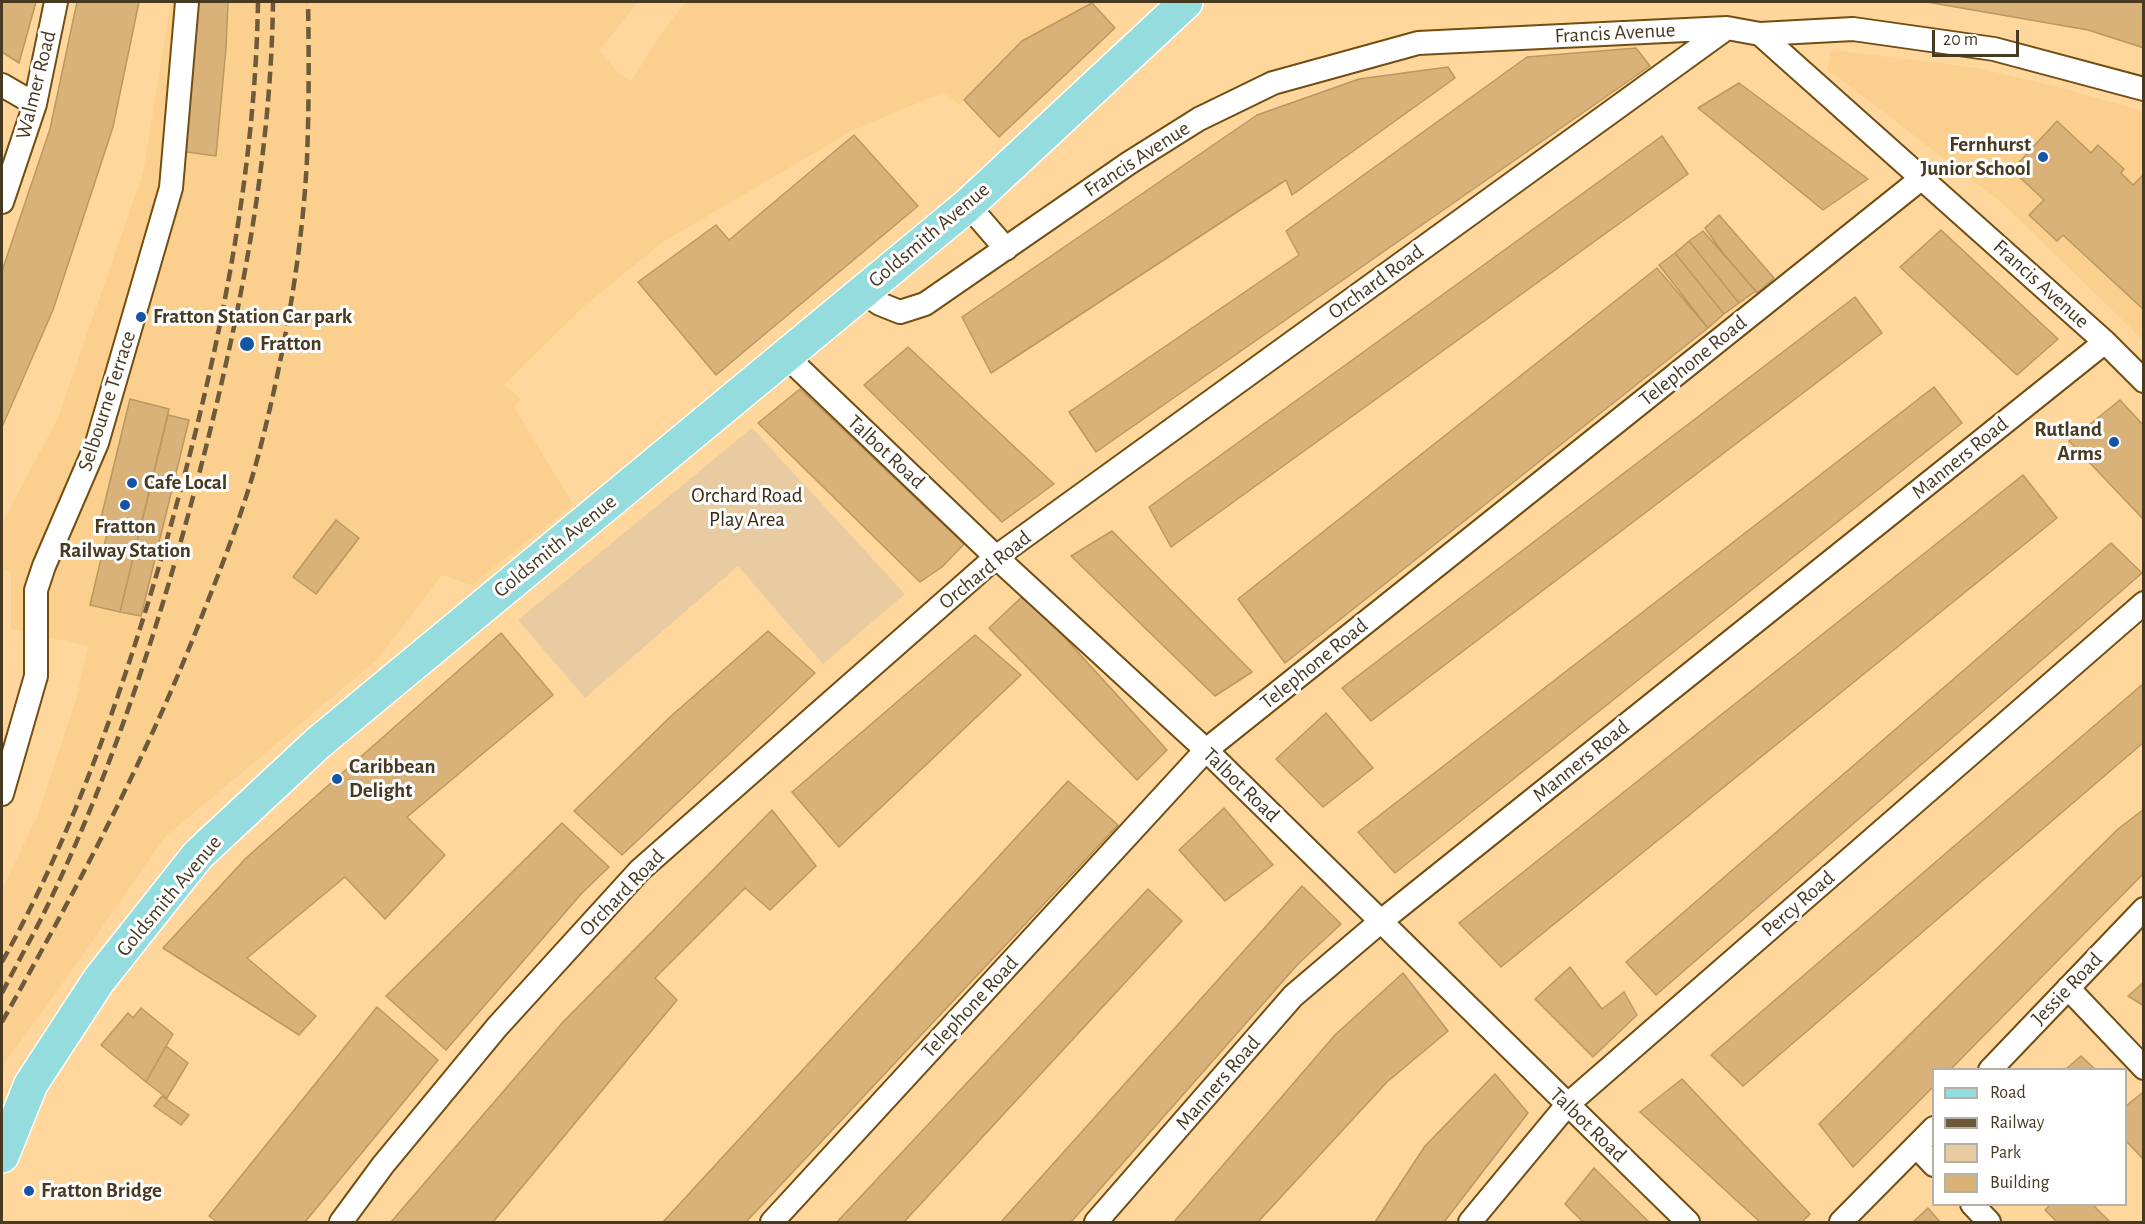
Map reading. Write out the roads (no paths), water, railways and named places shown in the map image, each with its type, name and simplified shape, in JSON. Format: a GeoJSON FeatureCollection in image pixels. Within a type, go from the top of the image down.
{"type":"FeatureCollection","features":[{"type":"Feature","properties":{"kind":"main road","name":"Goldsmith Avenue"},"geometry":{"type":"LineString","coordinates":[[2,1156],[31,1084],[99,980],[198,855],[318,744],[968,205],[1186,2]]}},
{"type":"Feature","properties":{"kind":"street","name":"Walmer Road"},"geometry":{"type":"LineString","coordinates":[[2,202],[35,104],[56,2]]}},
{"type":"Feature","properties":{"kind":"street","name":"Selbourne Terrace"},"geometry":{"type":"LineString","coordinates":[[2,794],[36,676],[36,590],[44,566],[97,443],[171,189],[187,2]]}},
{"type":"Feature","properties":{"kind":"street","name":"Francis Avenue"},"geometry":{"type":"LineString","coordinates":[[862,292],[880,304],[900,312],[925,304],[1129,163],[1199,119],[1273,83],[1418,43],[1727,28],[1760,34],[2105,342],[2144,381]]}},
{"type":"Feature","properties":{"kind":"street","name":"Orchard Road"},"geometry":{"type":"LineString","coordinates":[[341,1222],[383,1165],[497,1027],[640,870],[996,557],[1727,28]]}},
{"type":"Feature","properties":{"kind":"street"},"geometry":{"type":"LineString","coordinates":[[1760,34],[1853,29],[1994,49],[2144,89]]}},
{"type":"Feature","properties":{"kind":"street"},"geometry":{"type":"LineString","coordinates":[[2,85],[35,104]]}},
{"type":"Feature","properties":{"kind":"street","name":"Telephone Road"},"geometry":{"type":"LineString","coordinates":[[772,1222],[1206,750],[1922,178]]}},
{"type":"Feature","properties":{"kind":"street"},"geometry":{"type":"LineString","coordinates":[[968,205],[1006,249]]}},
{"type":"Feature","properties":{"kind":"street","name":"Manners Road"},"geometry":{"type":"LineString","coordinates":[[1096,1222],[1293,996],[1380,922],[2105,342]]}},
{"type":"Feature","properties":{"kind":"street","name":"Talbot Road"},"geometry":{"type":"LineString","coordinates":[[786,356],[996,557],[1206,750],[1688,1222]]}},
{"type":"Feature","properties":{"kind":"street","name":"Percy Road"},"geometry":{"type":"LineString","coordinates":[[1470,1222],[1567,1105],[2144,603]]}},
{"type":"Feature","properties":{"kind":"street","name":"Jessie Road"},"geometry":{"type":"LineString","coordinates":[[1992,1068],[2144,909]]}},
{"type":"Feature","properties":{"kind":"street"},"geometry":{"type":"LineString","coordinates":[[2068,988],[2144,1068]]}},
{"type":"Feature","properties":{"kind":"street"},"geometry":{"type":"LineString","coordinates":[[1841,1222],[1932,1130]]}},
{"type":"Feature","properties":{"kind":"street"},"geometry":{"type":"LineString","coordinates":[[1916,1146],[1932,1163]]}},
{"type":"Feature","properties":{"kind":"street"},"geometry":{"type":"LineString","coordinates":[[1974,1206],[1989,1222]]}},
{"type":"Feature","properties":{"kind":"railway"},"geometry":{"type":"LineString","coordinates":[[2,962],[52,862],[95,759],[132,653],[183,480],[216,345],[240,208],[249,139],[258,2]]}},
{"type":"Feature","properties":{"kind":"railway"},"geometry":{"type":"LineString","coordinates":[[2,993],[70,857],[119,736],[160,611],[196,486],[236,319],[255,214],[267,108],[273,2]]}},
{"type":"Feature","properties":{"kind":"railway"},"geometry":{"type":"LineString","coordinates":[[2,1022],[85,870],[161,715],[220,569],[248,489],[277,378],[291,305],[301,232],[308,139],[308,2]]}},
{"type":"Feature","properties":{"kind":"place","name":"Fernhurst Junior School"},"geometry":{"type":"Point","coordinates":[2043,157]}},
{"type":"Feature","properties":{"kind":"place","name":"Fratton Station Car park"},"geometry":{"type":"Point","coordinates":[141,317]}},
{"type":"Feature","properties":{"kind":"place","name":"Fratton"},"geometry":{"type":"Point","coordinates":[247,344]}},
{"type":"Feature","properties":{"kind":"place","name":"Rutland Arms"},"geometry":{"type":"Point","coordinates":[2114,442]}},
{"type":"Feature","properties":{"kind":"place","name":"Cafe Local"},"geometry":{"type":"Point","coordinates":[132,483]}},
{"type":"Feature","properties":{"kind":"place","name":"Fratton Railway Station"},"geometry":{"type":"Point","coordinates":[125,505]}},
{"type":"Feature","properties":{"kind":"place","name":"Caribbean Delight"},"geometry":{"type":"Point","coordinates":[337,779]}},
{"type":"Feature","properties":{"kind":"place","name":"Fratton Bridge"},"geometry":{"type":"Point","coordinates":[29,1191]}},
{"type":"Feature","properties":{"kind":"park label","name":"Orchard Road Play Area"},"geometry":{"type":"Point","coordinates":[747,508]}}]}
